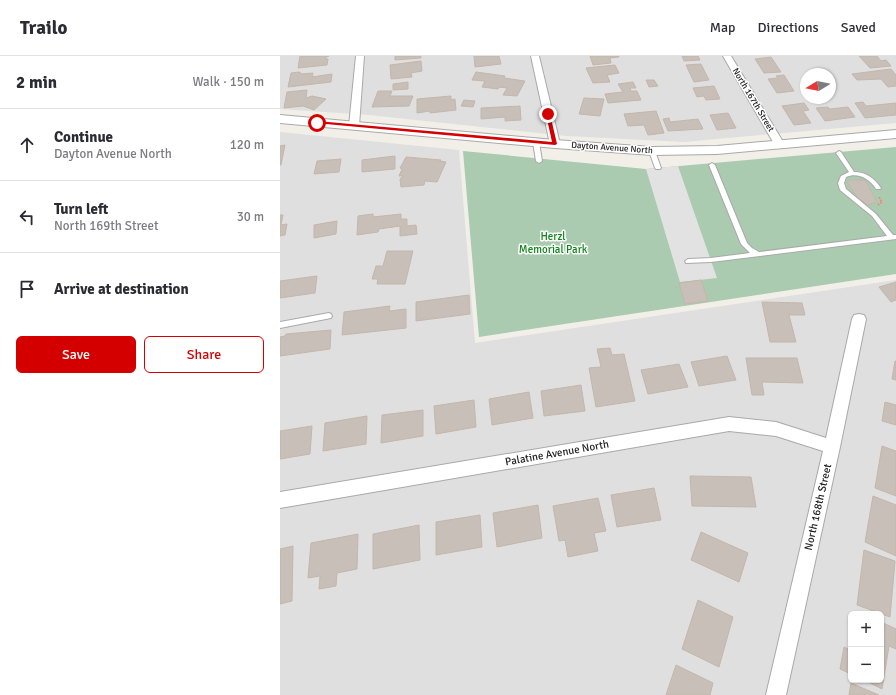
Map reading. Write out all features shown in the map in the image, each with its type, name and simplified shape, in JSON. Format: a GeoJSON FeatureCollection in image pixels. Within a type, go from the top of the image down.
{"type":"FeatureCollection","features":[{"type":"Feature","properties":{"kind":"street"},"geometry":{"type":"LineString","coordinates":[[354,126],[360,56]]}},
{"type":"Feature","properties":{"kind":"street"},"geometry":{"type":"LineString","coordinates":[[535,56],[555,144]]}},
{"type":"Feature","properties":{"kind":"street","name":"North 167th Street"},"geometry":{"type":"LineString","coordinates":[[727,56],[780,145]]}},
{"type":"Feature","properties":{"kind":"street","name":"Dayton Avenue North"},"geometry":{"type":"LineString","coordinates":[[280,119],[555,144],[652,151],[717,150],[896,134]]}},
{"type":"Feature","properties":{"kind":"street","name":"North 168th Street"},"geometry":{"type":"LineString","coordinates":[[776,695],[832,447],[854,340],[860,319]]}},
{"type":"Feature","properties":{"kind":"street","name":"Palatine Avenue North"},"geometry":{"type":"LineString","coordinates":[[280,500],[729,424],[776,429],[832,447]]}},
{"type":"Feature","properties":{"kind":"lane"},"geometry":{"type":"LineString","coordinates":[[536,142],[539,161]]}},
{"type":"Feature","properties":{"kind":"lane"},"geometry":{"type":"LineString","coordinates":[[652,151],[658,168]]}},
{"type":"Feature","properties":{"kind":"lane"},"geometry":{"type":"LineString","coordinates":[[839,153],[852,173]]}},
{"type":"Feature","properties":{"kind":"lane"},"geometry":{"type":"LineString","coordinates":[[712,165],[744,244],[750,250],[758,254]]}},
{"type":"Feature","properties":{"kind":"lane"},"geometry":{"type":"LineString","coordinates":[[878,188],[866,176],[852,173],[844,176],[841,183],[843,190],[874,214],[893,237]]}},
{"type":"Feature","properties":{"kind":"lane"},"geometry":{"type":"LineString","coordinates":[[688,261],[711,260],[893,237]]}},
{"type":"Feature","properties":{"kind":"lane"},"geometry":{"type":"LineString","coordinates":[[280,324],[329,316]]}},
{"type":"Feature","properties":{"kind":"shaded area"},"geometry":{"type":"Polygon","coordinates":[[[280,56],[896,56],[896,123],[684,142],[566,136],[369,115],[280,109],[280,56]]]}},
{"type":"Feature","properties":{"kind":"shaded area"},"geometry":{"type":"Polygon","coordinates":[[[280,132],[459,150],[475,343],[896,280],[896,695],[280,695],[280,132]]]}},
{"type":"Feature","properties":{"kind":"shaded area"},"geometry":{"type":"Polygon","coordinates":[[[678,166],[717,278],[680,282],[646,169],[678,166]]]}},
{"type":"Feature","properties":{"kind":"green space","name":"Herzl Memorial Park"},"geometry":{"type":"Polygon","coordinates":[[[896,147],[896,274],[479,337],[463,151],[646,169],[896,147]]]}},
{"type":"Feature","properties":{"kind":"building"},"geometry":{"type":"Polygon","coordinates":[[[300,56],[329,56],[326,57],[326,59],[328,59],[327,65],[298,68],[300,56]]]}},
{"type":"Feature","properties":{"kind":"building"},"geometry":{"type":"Polygon","coordinates":[[[395,56],[421,56],[421,58],[395,60],[395,56]]]}},
{"type":"Feature","properties":{"kind":"building"},"geometry":{"type":"Polygon","coordinates":[[[474,56],[499,56],[501,64],[475,67],[474,56]]]}},
{"type":"Feature","properties":{"kind":"building"},"geometry":{"type":"Polygon","coordinates":[[[590,56],[619,57],[610,58],[611,63],[593,65],[590,56]]]}},
{"type":"Feature","properties":{"kind":"building"},"geometry":{"type":"Polygon","coordinates":[[[682,56],[698,56],[700,60],[684,61],[682,56]]]}},
{"type":"Feature","properties":{"kind":"building"},"geometry":{"type":"Polygon","coordinates":[[[859,56],[877,56],[881,61],[886,60],[891,66],[870,68],[859,56]]]}},
{"type":"Feature","properties":{"kind":"building"},"geometry":{"type":"Polygon","coordinates":[[[771,57],[781,72],[764,73],[755,59],[771,57]]]}},
{"type":"Feature","properties":{"kind":"building"},"geometry":{"type":"Polygon","coordinates":[[[421,61],[422,71],[411,73],[412,77],[391,79],[390,65],[421,61]]]}},
{"type":"Feature","properties":{"kind":"building"},"geometry":{"type":"Polygon","coordinates":[[[701,64],[709,80],[694,82],[686,65],[701,64]]]}},
{"type":"Feature","properties":{"kind":"building"},"geometry":{"type":"Polygon","coordinates":[[[615,65],[619,73],[607,75],[610,82],[593,83],[586,68],[615,65]]]}},
{"type":"Feature","properties":{"kind":"building"},"geometry":{"type":"Polygon","coordinates":[[[891,69],[896,75],[896,86],[888,87],[881,79],[857,80],[852,74],[891,69]]]}},
{"type":"Feature","properties":{"kind":"building"},"geometry":{"type":"Polygon","coordinates":[[[299,72],[302,74],[313,73],[312,77],[332,74],[331,82],[288,87],[291,73],[299,72]]]}},
{"type":"Feature","properties":{"kind":"building"},"geometry":{"type":"Polygon","coordinates":[[[476,72],[505,76],[504,78],[525,81],[517,96],[503,95],[507,88],[499,87],[498,89],[482,87],[485,81],[472,80],[476,72]]]}},
{"type":"Feature","properties":{"kind":"building"},"geometry":{"type":"Polygon","coordinates":[[[784,75],[794,91],[777,93],[768,79],[778,78],[776,76],[784,75]]]}},
{"type":"Feature","properties":{"kind":"building"},"geometry":{"type":"Polygon","coordinates":[[[646,80],[654,80],[658,86],[649,87],[646,80]]]}},
{"type":"Feature","properties":{"kind":"building"},"geometry":{"type":"Polygon","coordinates":[[[408,82],[408,89],[393,90],[393,84],[408,82]]]}},
{"type":"Feature","properties":{"kind":"building"},"geometry":{"type":"Polygon","coordinates":[[[633,82],[636,88],[630,88],[631,91],[637,91],[641,100],[608,103],[605,94],[623,92],[618,84],[633,82]]]}},
{"type":"Feature","properties":{"kind":"building"},"geometry":{"type":"Polygon","coordinates":[[[714,86],[720,99],[706,100],[704,96],[697,97],[693,88],[714,86]]]}},
{"type":"Feature","properties":{"kind":"building"},"geometry":{"type":"Polygon","coordinates":[[[307,90],[306,98],[312,96],[326,99],[314,110],[303,106],[284,108],[287,92],[307,90]]]}},
{"type":"Feature","properties":{"kind":"building"},"geometry":{"type":"Polygon","coordinates":[[[378,91],[392,91],[390,96],[413,96],[409,106],[372,107],[378,91]]]}},
{"type":"Feature","properties":{"kind":"building"},"geometry":{"type":"Polygon","coordinates":[[[451,96],[451,100],[455,99],[456,110],[417,113],[417,99],[451,96]]]}},
{"type":"Feature","properties":{"kind":"building"},"geometry":{"type":"Polygon","coordinates":[[[584,98],[604,99],[600,116],[579,114],[584,98]]]}},
{"type":"Feature","properties":{"kind":"building"},"geometry":{"type":"Polygon","coordinates":[[[464,100],[475,101],[473,107],[461,106],[464,100]]]}},
{"type":"Feature","properties":{"kind":"building"},"geometry":{"type":"Polygon","coordinates":[[[863,102],[866,106],[896,103],[896,115],[865,118],[855,103],[863,102]]]}},
{"type":"Feature","properties":{"kind":"building"},"geometry":{"type":"Polygon","coordinates":[[[805,104],[809,110],[803,111],[811,123],[794,125],[782,106],[805,104]]]}},
{"type":"Feature","properties":{"kind":"building"},"geometry":{"type":"Polygon","coordinates":[[[520,106],[521,120],[505,121],[505,117],[481,119],[481,108],[520,106]]]}},
{"type":"Feature","properties":{"kind":"building"},"geometry":{"type":"Polygon","coordinates":[[[828,107],[830,109],[848,107],[855,117],[825,121],[816,108],[828,107]]]}},
{"type":"Feature","properties":{"kind":"building"},"geometry":{"type":"Polygon","coordinates":[[[656,111],[664,133],[648,135],[644,125],[628,126],[624,114],[656,111]]]}},
{"type":"Feature","properties":{"kind":"building"},"geometry":{"type":"Polygon","coordinates":[[[728,113],[736,128],[717,130],[710,115],[728,113]]]}},
{"type":"Feature","properties":{"kind":"building"},"geometry":{"type":"Polygon","coordinates":[[[669,118],[670,122],[698,119],[703,129],[668,131],[663,119],[669,118]]]}},
{"type":"Feature","properties":{"kind":"building"},"geometry":{"type":"Polygon","coordinates":[[[285,145],[281,165],[280,165],[280,146],[285,145]]]}},
{"type":"Feature","properties":{"kind":"building"},"geometry":{"type":"Polygon","coordinates":[[[395,156],[395,169],[362,172],[362,160],[395,156]]]}},
{"type":"Feature","properties":{"kind":"building"},"geometry":{"type":"Polygon","coordinates":[[[406,157],[441,160],[440,161],[446,162],[437,182],[425,181],[424,185],[401,187],[400,179],[403,176],[399,176],[402,169],[400,168],[406,157]]]}},
{"type":"Feature","properties":{"kind":"building"},"geometry":{"type":"Polygon","coordinates":[[[341,159],[339,172],[314,174],[317,161],[341,159]]]}},
{"type":"Feature","properties":{"kind":"building"},"geometry":{"type":"Polygon","coordinates":[[[851,180],[865,180],[877,202],[867,205],[862,200],[859,200],[847,182],[851,180]]]}},
{"type":"Feature","properties":{"kind":"building"},"geometry":{"type":"Polygon","coordinates":[[[373,214],[373,217],[401,214],[401,219],[407,219],[407,226],[416,225],[417,234],[400,236],[400,226],[379,229],[378,232],[357,235],[358,216],[373,214]]]}},
{"type":"Feature","properties":{"kind":"building"},"geometry":{"type":"Polygon","coordinates":[[[280,215],[283,215],[281,225],[287,224],[285,235],[280,236],[280,215]]]}},
{"type":"Feature","properties":{"kind":"building"},"geometry":{"type":"Polygon","coordinates":[[[337,221],[336,234],[314,238],[314,225],[337,221]]]}},
{"type":"Feature","properties":{"kind":"building"},"geometry":{"type":"Polygon","coordinates":[[[387,251],[413,251],[405,284],[377,284],[378,279],[372,279],[376,266],[383,266],[387,251]]]}},
{"type":"Feature","properties":{"kind":"building"},"geometry":{"type":"Polygon","coordinates":[[[317,276],[315,293],[280,298],[280,281],[317,276]]]}},
{"type":"Feature","properties":{"kind":"building"},"geometry":{"type":"Polygon","coordinates":[[[701,280],[708,301],[685,304],[679,283],[701,280]]]}},
{"type":"Feature","properties":{"kind":"building"},"geometry":{"type":"Polygon","coordinates":[[[896,282],[896,300],[891,302],[879,287],[896,282]]]}},
{"type":"Feature","properties":{"kind":"building"},"geometry":{"type":"Polygon","coordinates":[[[469,295],[470,314],[416,321],[416,302],[469,295]]]}},
{"type":"Feature","properties":{"kind":"building"},"geometry":{"type":"Polygon","coordinates":[[[762,302],[802,303],[805,315],[789,315],[796,342],[770,342],[762,302]]]}},
{"type":"Feature","properties":{"kind":"building"},"geometry":{"type":"Polygon","coordinates":[[[390,306],[389,311],[406,309],[406,328],[342,335],[344,312],[390,306]]]}},
{"type":"Feature","properties":{"kind":"building"},"geometry":{"type":"Polygon","coordinates":[[[331,330],[330,349],[280,356],[280,337],[285,336],[286,334],[331,330]]]}},
{"type":"Feature","properties":{"kind":"building"},"geometry":{"type":"Polygon","coordinates":[[[610,348],[612,355],[624,354],[635,401],[596,407],[589,368],[601,367],[597,349],[610,348]]]}},
{"type":"Feature","properties":{"kind":"building"},"geometry":{"type":"Polygon","coordinates":[[[727,356],[736,380],[699,386],[691,362],[727,356]]]}},
{"type":"Feature","properties":{"kind":"building"},"geometry":{"type":"Polygon","coordinates":[[[746,358],[797,358],[803,383],[762,382],[764,395],[752,395],[746,358]]]}},
{"type":"Feature","properties":{"kind":"building"},"geometry":{"type":"Polygon","coordinates":[[[896,361],[896,380],[892,379],[896,361]]]}},
{"type":"Feature","properties":{"kind":"building"},"geometry":{"type":"Polygon","coordinates":[[[679,364],[688,387],[648,394],[641,370],[679,364]]]}},
{"type":"Feature","properties":{"kind":"building"},"geometry":{"type":"Polygon","coordinates":[[[581,385],[585,411],[544,416],[541,391],[581,385]]]}},
{"type":"Feature","properties":{"kind":"building"},"geometry":{"type":"Polygon","coordinates":[[[529,392],[533,418],[492,425],[489,399],[529,392]]]}},
{"type":"Feature","properties":{"kind":"building"},"geometry":{"type":"Polygon","coordinates":[[[474,400],[476,427],[436,434],[434,406],[474,400]]]}},
{"type":"Feature","properties":{"kind":"building"},"geometry":{"type":"Polygon","coordinates":[[[885,402],[896,405],[896,425],[882,421],[885,402]]]}},
{"type":"Feature","properties":{"kind":"building"},"geometry":{"type":"Polygon","coordinates":[[[423,410],[423,436],[381,443],[382,415],[423,410]]]}},
{"type":"Feature","properties":{"kind":"building"},"geometry":{"type":"Polygon","coordinates":[[[367,416],[366,444],[323,451],[325,423],[367,416]]]}},
{"type":"Feature","properties":{"kind":"building"},"geometry":{"type":"Polygon","coordinates":[[[312,426],[310,454],[280,459],[280,431],[312,426]]]}},
{"type":"Feature","properties":{"kind":"building"},"geometry":{"type":"Polygon","coordinates":[[[882,446],[896,451],[896,496],[875,488],[882,446]]]}},
{"type":"Feature","properties":{"kind":"building"},"geometry":{"type":"Polygon","coordinates":[[[690,476],[751,477],[756,507],[692,506],[690,476]]]}},
{"type":"Feature","properties":{"kind":"building"},"geometry":{"type":"Polygon","coordinates":[[[654,488],[661,520],[617,527],[611,495],[654,488]]]}},
{"type":"Feature","properties":{"kind":"building"},"geometry":{"type":"Polygon","coordinates":[[[873,496],[896,505],[896,556],[865,542],[873,496]]]}},
{"type":"Feature","properties":{"kind":"building"},"geometry":{"type":"Polygon","coordinates":[[[598,498],[606,531],[594,533],[598,551],[568,557],[565,540],[559,541],[553,506],[598,498]]]}},
{"type":"Feature","properties":{"kind":"building"},"geometry":{"type":"Polygon","coordinates":[[[538,505],[542,538],[497,547],[493,513],[538,505]]]}},
{"type":"Feature","properties":{"kind":"building"},"geometry":{"type":"Polygon","coordinates":[[[480,515],[482,547],[436,555],[436,522],[480,515]]]}},
{"type":"Feature","properties":{"kind":"building"},"geometry":{"type":"Polygon","coordinates":[[[419,525],[420,560],[373,569],[373,534],[419,525]]]}},
{"type":"Feature","properties":{"kind":"building"},"geometry":{"type":"Polygon","coordinates":[[[701,532],[748,553],[739,582],[691,560],[701,532]]]}},
{"type":"Feature","properties":{"kind":"building"},"geometry":{"type":"Polygon","coordinates":[[[358,534],[357,569],[337,573],[336,586],[319,589],[320,576],[308,578],[311,543],[358,534]]]}},
{"type":"Feature","properties":{"kind":"building"},"geometry":{"type":"Polygon","coordinates":[[[293,546],[292,601],[280,604],[280,549],[293,546]]]}},
{"type":"Feature","properties":{"kind":"building"},"geometry":{"type":"Polygon","coordinates":[[[864,550],[895,561],[890,617],[884,615],[884,611],[874,611],[857,605],[864,550]]]}},
{"type":"Feature","properties":{"kind":"building"},"geometry":{"type":"Polygon","coordinates":[[[698,600],[733,617],[719,667],[682,649],[698,600]]]}},
{"type":"Feature","properties":{"kind":"building"},"geometry":{"type":"Polygon","coordinates":[[[884,623],[896,629],[896,649],[889,646],[884,677],[884,623]]]}},
{"type":"Feature","properties":{"kind":"building"},"geometry":{"type":"Polygon","coordinates":[[[844,647],[848,649],[848,673],[840,669],[844,647]]]}},
{"type":"Feature","properties":{"kind":"building"},"geometry":{"type":"Polygon","coordinates":[[[676,665],[713,683],[710,695],[666,695],[676,665]]]}},
{"type":"Feature","properties":{"kind":"building"},"geometry":{"type":"Polygon","coordinates":[[[851,683],[879,695],[849,695],[851,683]]]}},
{"type":"Feature","properties":{"kind":"building"},"geometry":{"type":"Polygon","coordinates":[[[870,683],[883,683],[882,689],[870,683]]]}},
{"type":"Feature","properties":{"kind":"route"},"geometry":{"type":"LineString","coordinates":[[317,123],[555,144],[548,114]]}}]}
